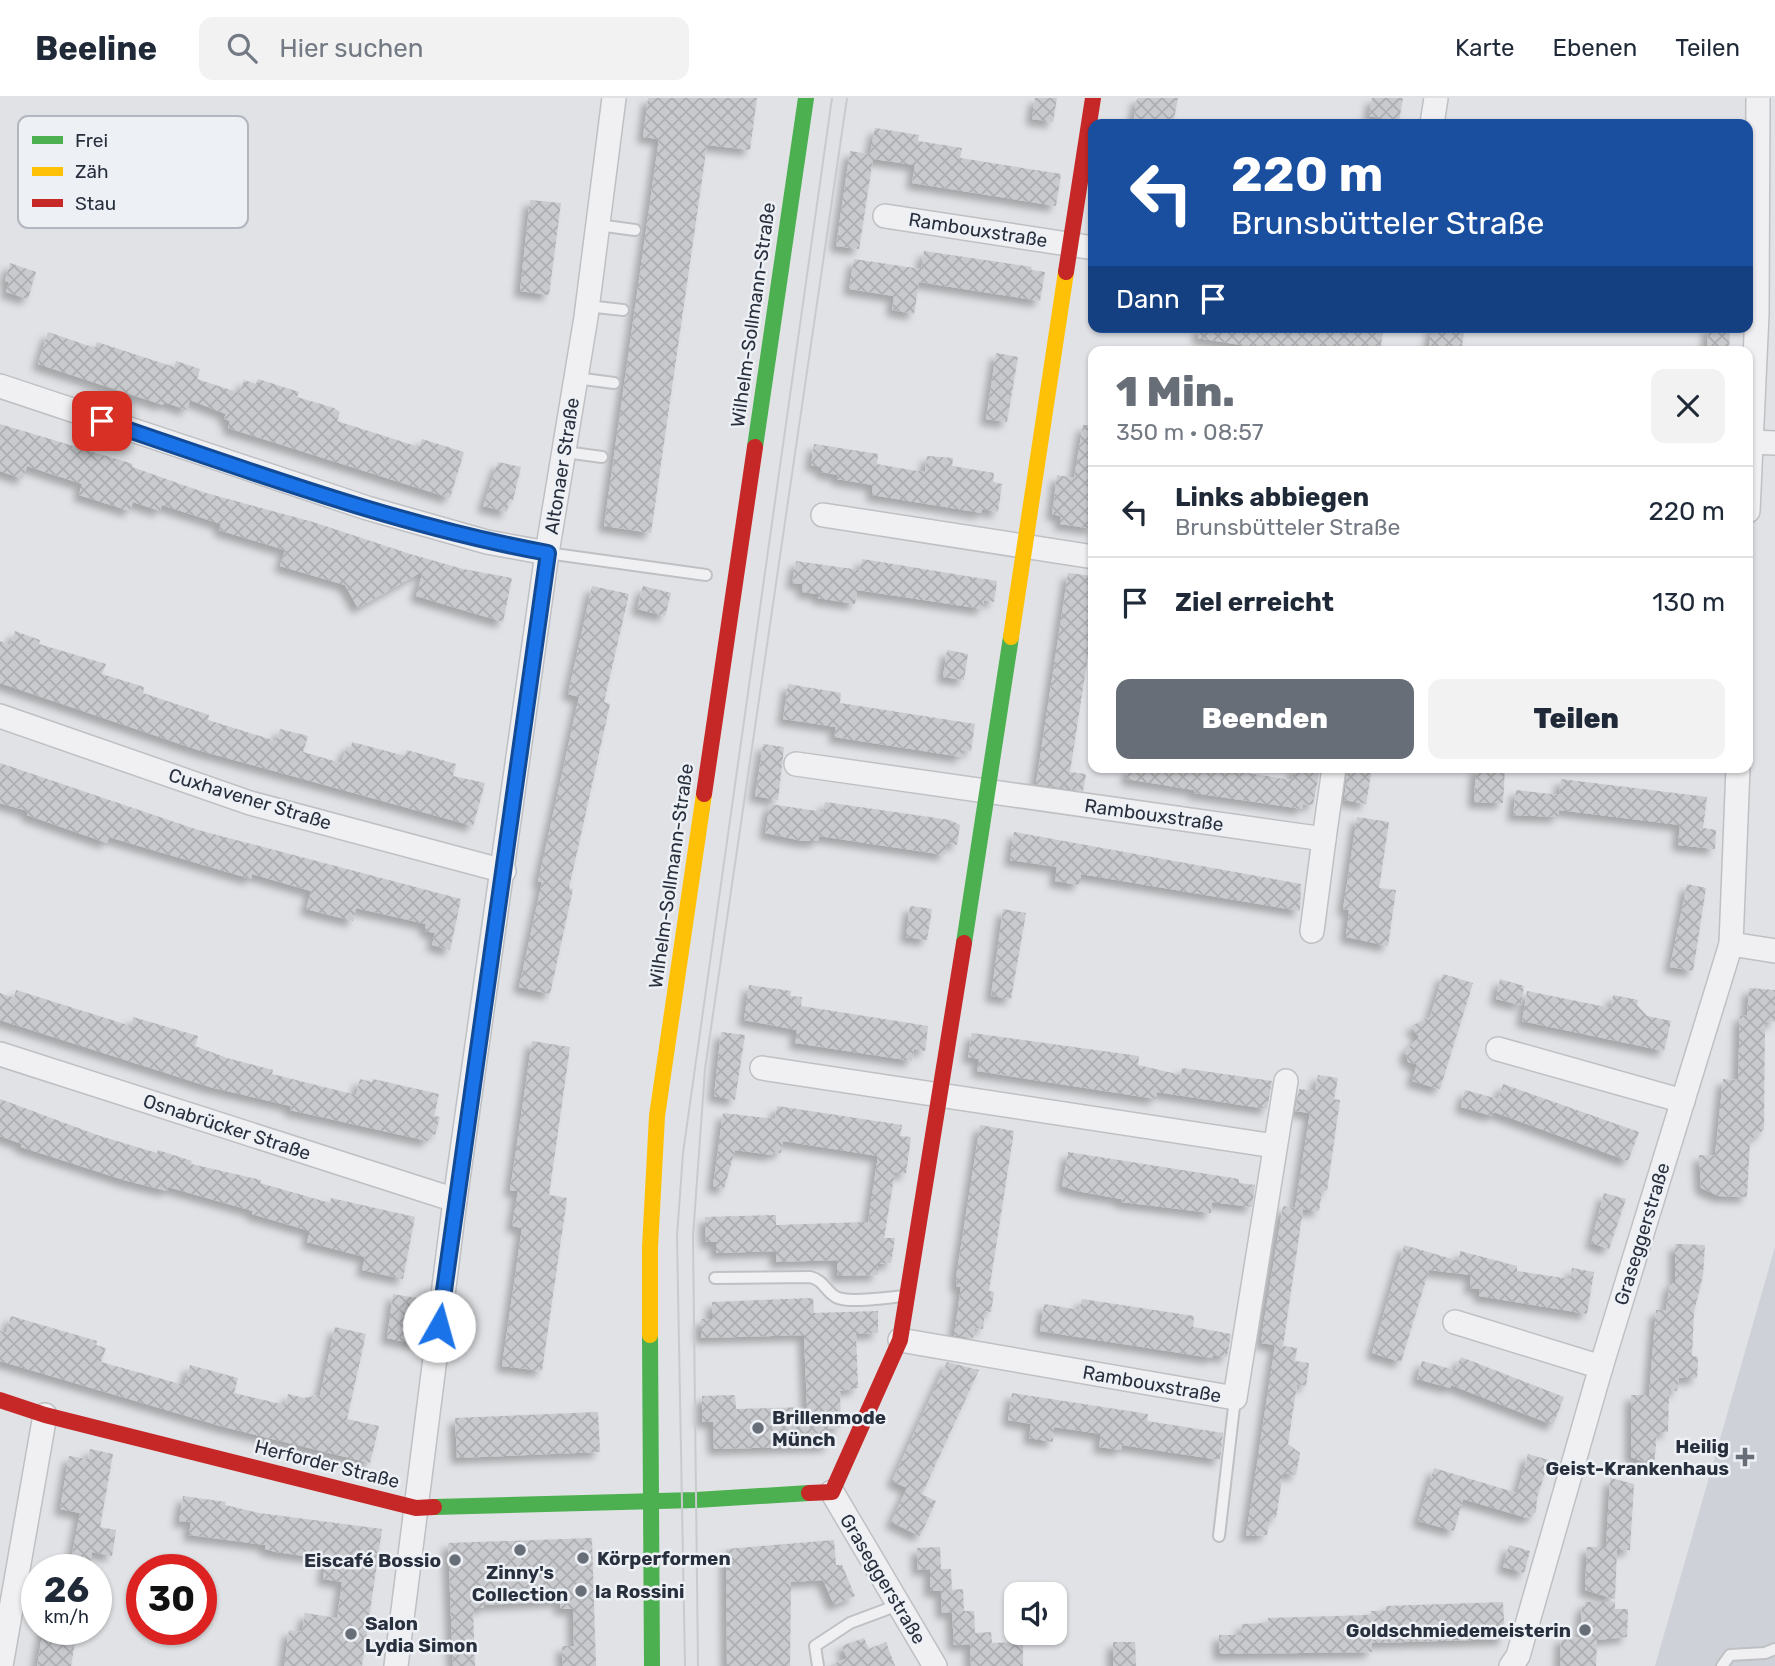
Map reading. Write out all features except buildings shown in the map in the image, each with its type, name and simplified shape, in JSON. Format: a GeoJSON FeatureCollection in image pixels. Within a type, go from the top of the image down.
{"type":"FeatureCollection","features":[{"type":"Feature","properties":{"kind":"street","name":"Altonaer Straße"},"geometry":{"type":"LineString","coordinates":[[396,1666],[455,1200],[548,553],[587,306],[614,98]]}},
{"type":"Feature","properties":{"kind":"street","name":"Wilhelm-Sollmann-Straße"},"geometry":{"type":"LineString","coordinates":[[652,1666],[650,1247],[657,1116],[806,98]]}},
{"type":"Feature","properties":{"kind":"street","name":"Rambouxstraße"},"geometry":{"type":"LineString","coordinates":[[1092,119],[1093,98]]}},
{"type":"Feature","properties":{"kind":"street"},"geometry":{"type":"LineString","coordinates":[[1433,119],[1436,98]]}},
{"type":"Feature","properties":{"kind":"street"},"geometry":{"type":"LineString","coordinates":[[1753,425],[1766,314],[1753,176],[1758,98]]}},
{"type":"Feature","properties":{"kind":"street","name":"Rambouxstraße"},"geometry":{"type":"LineString","coordinates":[[832,1492],[900,1340],[941,1096],[985,792],[1026,545],[1083,246],[1088,172]]}},
{"type":"Feature","properties":{"kind":"street","name":"Rambouxstraße"},"geometry":{"type":"LineString","coordinates":[[885,216],[1083,246]]}},
{"type":"Feature","properties":{"kind":"street"},"geometry":{"type":"LineString","coordinates":[[0,386],[367,508],[487,542],[548,553]]}},
{"type":"Feature","properties":{"kind":"street"},"geometry":{"type":"LineString","coordinates":[[1753,442],[1775,443]]}},
{"type":"Feature","properties":{"kind":"street"},"geometry":{"type":"LineString","coordinates":[[823,515],[1088,556]]}},
{"type":"Feature","properties":{"kind":"street","name":"Cuxhavener Straße"},"geometry":{"type":"LineString","coordinates":[[0,716],[250,803],[504,871]]}},
{"type":"Feature","properties":{"kind":"street","name":"Rambouxstraße"},"geometry":{"type":"LineString","coordinates":[[796,764],[1324,839]]}},
{"type":"Feature","properties":{"kind":"street"},"geometry":{"type":"LineString","coordinates":[[1312,930],[1333,773]]}},
{"type":"Feature","properties":{"kind":"street","name":"Graseggerstraße"},"geometry":{"type":"LineString","coordinates":[[1511,1666],[1518,1656],[1601,1367],[1731,944],[1738,773]]}},
{"type":"Feature","properties":{"kind":"street"},"geometry":{"type":"LineString","coordinates":[[1731,944],[1775,951]]}},
{"type":"Feature","properties":{"kind":"street"},"geometry":{"type":"LineString","coordinates":[[1498,1049],[1684,1101]]}},
{"type":"Feature","properties":{"kind":"street","name":"Osnabrücker Straße"},"geometry":{"type":"LineString","coordinates":[[0,1054],[455,1200]]}},
{"type":"Feature","properties":{"kind":"street"},"geometry":{"type":"LineString","coordinates":[[762,1068],[1275,1146]]}},
{"type":"Feature","properties":{"kind":"street","name":"Rambouxstraße"},"geometry":{"type":"LineString","coordinates":[[900,1340],[1235,1398],[1286,1081]]}},
{"type":"Feature","properties":{"kind":"street"},"geometry":{"type":"LineString","coordinates":[[1455,1322],[1601,1367]]}},
{"type":"Feature","properties":{"kind":"street","name":"Herforder Straße"},"geometry":{"type":"LineString","coordinates":[[0,1400],[45,1415],[416,1508],[651,1500]]}},
{"type":"Feature","properties":{"kind":"street"},"geometry":{"type":"LineString","coordinates":[[1,1666],[45,1415]]}},
{"type":"Feature","properties":{"kind":"street"},"geometry":{"type":"LineString","coordinates":[[651,1500],[832,1492]]}},
{"type":"Feature","properties":{"kind":"street","name":"Graseggerstraße"},"geometry":{"type":"LineString","coordinates":[[832,1492],[935,1666]]}},
{"type":"Feature","properties":{"kind":"lane"},"geometry":{"type":"LineString","coordinates":[[598,225],[635,230]]}},
{"type":"Feature","properties":{"kind":"lane"},"geometry":{"type":"LineString","coordinates":[[587,306],[623,310]]}},
{"type":"Feature","properties":{"kind":"lane"},"geometry":{"type":"LineString","coordinates":[[576,379],[614,383]]}},
{"type":"Feature","properties":{"kind":"lane"},"geometry":{"type":"LineString","coordinates":[[565,452],[602,457]]}},
{"type":"Feature","properties":{"kind":"lane"},"geometry":{"type":"LineString","coordinates":[[548,553],[706,575]]}},
{"type":"Feature","properties":{"kind":"lane"},"geometry":{"type":"LineString","coordinates":[[715,1278],[810,1277],[820,1279],[833,1296],[843,1299],[908,1296]]}},
{"type":"Feature","properties":{"kind":"lane"},"geometry":{"type":"LineString","coordinates":[[1219,1536],[1235,1398]]}},
{"type":"Feature","properties":{"kind":"lane"},"geometry":{"type":"LineString","coordinates":[[818,1666],[815,1646],[850,1623],[898,1605]]}},
{"type":"Feature","properties":{"kind":"lane"},"geometry":{"type":"LineString","coordinates":[[1723,1666],[1730,1656],[1770,1651]]}},
{"type":"Feature","properties":{"kind":"lane"},"geometry":{"type":"LineString","coordinates":[[1760,1666],[1770,1651]]}},
{"type":"Feature","properties":{"kind":"shaded area","name":"Heilig Geist-Krankenhaus"},"geometry":{"type":"Polygon","coordinates":[[[1775,1247],[1775,1666],[1655,1666],[1775,1247]]]}},
{"type":"Feature","properties":{"kind":"tram line"},"geometry":{"type":"LineString","coordinates":[[685,1666],[677,1236],[683,1153],[832,98]]}},
{"type":"Feature","properties":{"kind":"tram line"},"geometry":{"type":"LineString","coordinates":[[698,1666],[693,1236],[705,1069],[847,98]]}},
{"type":"Feature","properties":{"kind":"traffic: fast"},"geometry":{"type":"LineString","coordinates":[[755,447],[806,98]]}},
{"type":"Feature","properties":{"kind":"traffic: fast"},"geometry":{"type":"LineString","coordinates":[[964,943],[1011,637]]}},
{"type":"Feature","properties":{"kind":"traffic: fast"},"geometry":{"type":"LineString","coordinates":[[650,1335],[652,1666]]}},
{"type":"Feature","properties":{"kind":"traffic: fast"},"geometry":{"type":"LineString","coordinates":[[434,1507],[696,1500],[809,1493]]}},
{"type":"Feature","properties":{"kind":"traffic: slow"},"geometry":{"type":"LineString","coordinates":[[1011,637],[1066,272]]}},
{"type":"Feature","properties":{"kind":"traffic: slow"},"geometry":{"type":"LineString","coordinates":[[650,1335],[650,1247],[657,1116],[704,794]]}},
{"type":"Feature","properties":{"kind":"traffic: jam"},"geometry":{"type":"LineString","coordinates":[[1090,119],[1093,98]]}},
{"type":"Feature","properties":{"kind":"traffic: jam"},"geometry":{"type":"LineString","coordinates":[[1066,272],[1088,130]]}},
{"type":"Feature","properties":{"kind":"traffic: jam"},"geometry":{"type":"LineString","coordinates":[[704,794],[755,447]]}},
{"type":"Feature","properties":{"kind":"traffic: jam"},"geometry":{"type":"LineString","coordinates":[[809,1493],[832,1492],[900,1340],[964,943]]}},
{"type":"Feature","properties":{"kind":"traffic: jam"},"geometry":{"type":"LineString","coordinates":[[0,1400],[45,1415],[416,1508],[434,1507]]}},
{"type":"Feature","properties":{"kind":"place","name":"Brillenmode Münch"},"geometry":{"type":"Point","coordinates":[758,1428]}},
{"type":"Feature","properties":{"kind":"place","name":"Heilig Geist-Krankenhaus"},"geometry":{"type":"Point","coordinates":[1745,1457]}},
{"type":"Feature","properties":{"kind":"place","name":"Zinny's Collection"},"geometry":{"type":"Point","coordinates":[520,1550]}},
{"type":"Feature","properties":{"kind":"place","name":"Körperformen"},"geometry":{"type":"Point","coordinates":[583,1558]}},
{"type":"Feature","properties":{"kind":"place","name":"Eiscafé Bossio"},"geometry":{"type":"Point","coordinates":[455,1560]}},
{"type":"Feature","properties":{"kind":"place","name":"la Rossini"},"geometry":{"type":"Point","coordinates":[581,1591]}},
{"type":"Feature","properties":{"kind":"place","name":"Goldschmiedemeisterin"},"geometry":{"type":"Point","coordinates":[1585,1630]}},
{"type":"Feature","properties":{"kind":"place","name":"Salon Lydia Simon"},"geometry":{"type":"Point","coordinates":[351,1634]}},
{"type":"Feature","properties":{"kind":"route"},"geometry":{"type":"LineString","coordinates":[[102,421],[367,508],[487,542],[548,553],[439,1326]]}}]}
